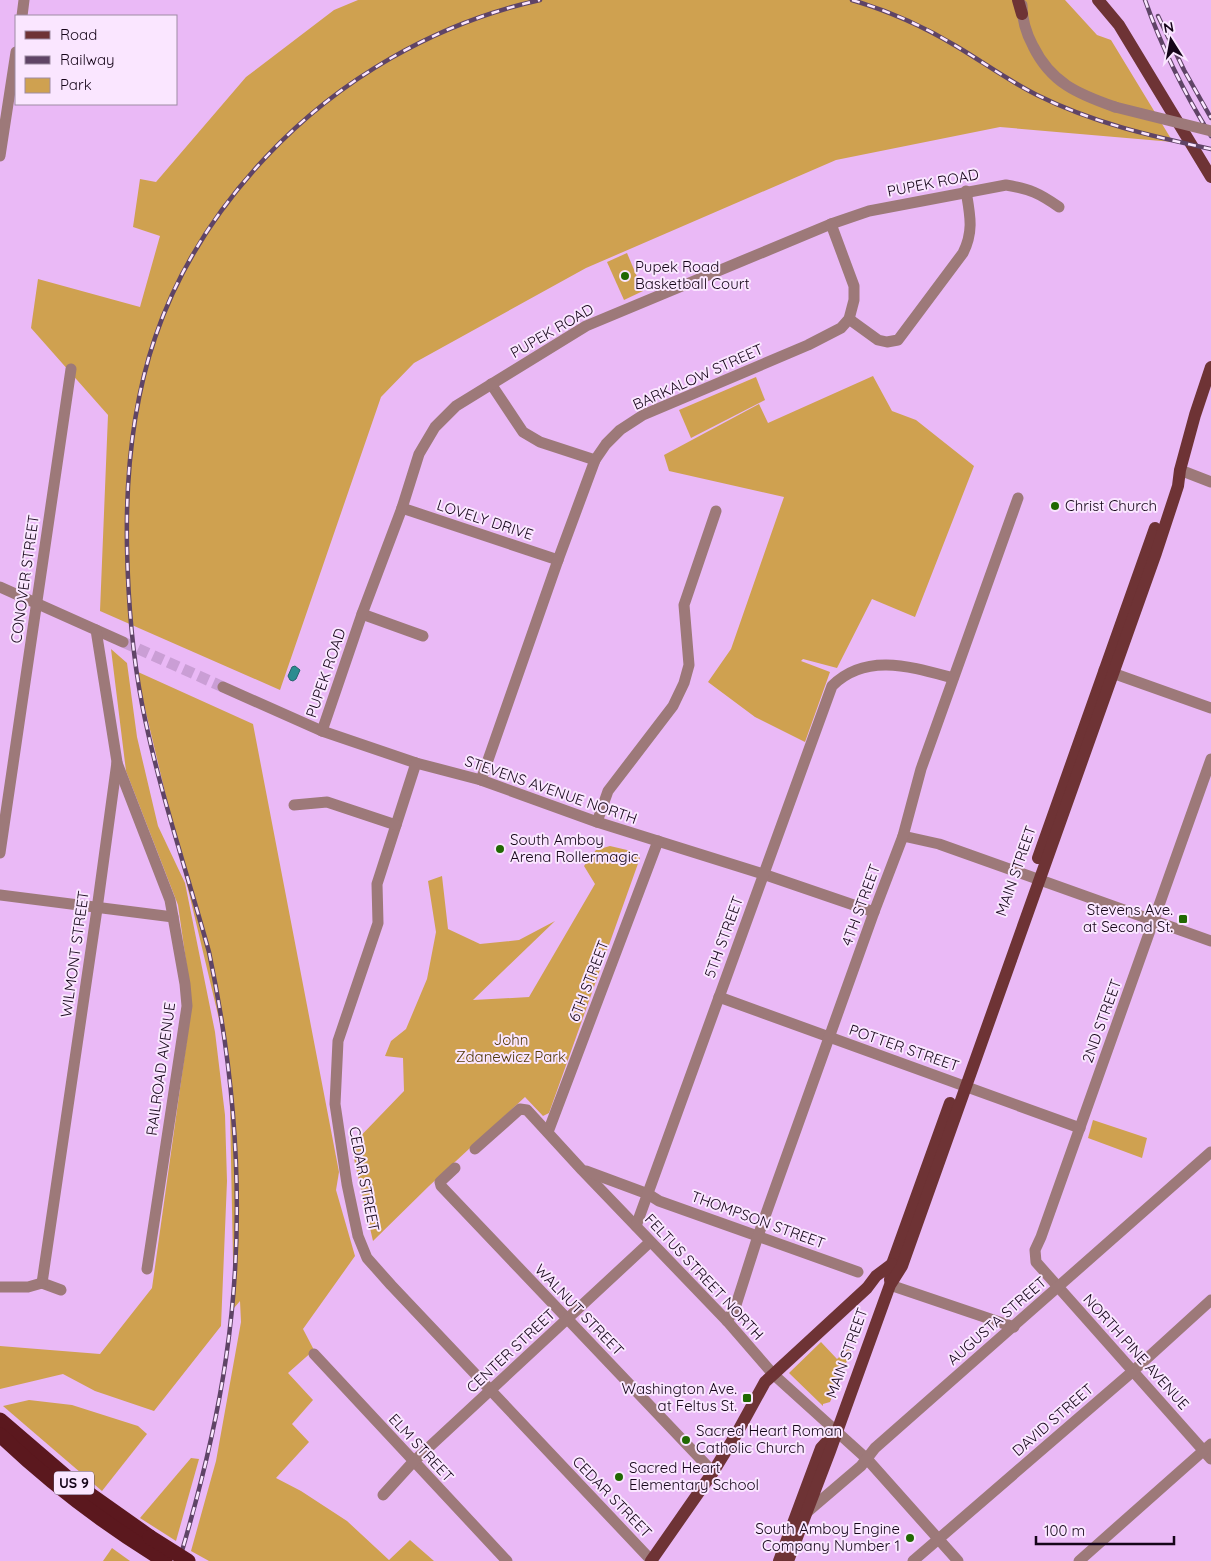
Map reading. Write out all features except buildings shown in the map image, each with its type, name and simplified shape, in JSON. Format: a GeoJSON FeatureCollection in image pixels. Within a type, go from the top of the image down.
{"type":"FeatureCollection","features":[{"type":"Feature","properties":{"kind":"highway","name":"US 9"},"geometry":{"type":"LineString","coordinates":[[1,1426],[148,1543],[165,1561]]}},
{"type":"Feature","properties":{"kind":"highway","name":"US 9"},"geometry":{"type":"LineString","coordinates":[[148,1543],[188,1561]]}},
{"type":"Feature","properties":{"kind":"main road"},"geometry":{"type":"LineString","coordinates":[[1018,0],[1022,14]]}},
{"type":"Feature","properties":{"kind":"main road"},"geometry":{"type":"LineString","coordinates":[[1098,0],[1118,25],[1211,177]]}},
{"type":"Feature","properties":{"kind":"main road","name":"MAIN STREET"},"geometry":{"type":"LineString","coordinates":[[788,1561],[890,1285],[902,1266],[962,1084],[1109,672],[1170,484],[1180,470],[1211,367]]}},
{"type":"Feature","properties":{"kind":"main road","name":"MAIN STREET"},"geometry":{"type":"LineString","coordinates":[[890,1285],[892,1264],[962,1084]]}},
{"type":"Feature","properties":{"kind":"main road"},"geometry":{"type":"LineString","coordinates":[[651,1561],[713,1472],[737,1433],[764,1382],[867,1288],[876,1276],[892,1264]]}},
{"type":"Feature","properties":{"kind":"main road"},"geometry":{"type":"LineString","coordinates":[[867,1288],[890,1285]]}},
{"type":"Feature","properties":{"kind":"main road","name":"MAIN STREET"},"geometry":{"type":"LineString","coordinates":[[779,1561],[821,1448],[836,1432]]}},
{"type":"Feature","properties":{"kind":"street"},"geometry":{"type":"LineString","coordinates":[[22,15],[24,0]]}},
{"type":"Feature","properties":{"kind":"street"},"geometry":{"type":"LineString","coordinates":[[1022,0],[1022,14],[1030,40],[1038,57],[1051,74],[1064,84],[1114,107],[1211,131]]}},
{"type":"Feature","properties":{"kind":"street"},"geometry":{"type":"LineString","coordinates":[[0,156],[15,58]]}},
{"type":"Feature","properties":{"kind":"street","name":"PUPEK ROAD"},"geometry":{"type":"LineString","coordinates":[[322,731],[362,614],[402,508],[419,454],[436,427],[456,406],[586,326],[831,224],[869,211],[966,191],[1006,185],[1040,193],[1059,207]]}},
{"type":"Feature","properties":{"kind":"street"},"geometry":{"type":"LineString","coordinates":[[831,224],[854,286],[854,300],[849,319],[878,340],[887,342],[898,340],[963,253],[969,240],[970,215],[966,191]]}},
{"type":"Feature","properties":{"kind":"street","name":"BARKALOW STREET"},"geometry":{"type":"LineString","coordinates":[[482,780],[558,560],[595,460],[606,444],[620,430],[643,415],[821,340],[841,328],[849,319]]}},
{"type":"Feature","properties":{"kind":"street","name":"CONOVER STREET"},"geometry":{"type":"LineString","coordinates":[[0,853],[71,369]]}},
{"type":"Feature","properties":{"kind":"street"},"geometry":{"type":"LineString","coordinates":[[492,384],[523,432],[540,442],[595,460]]}},
{"type":"Feature","properties":{"kind":"street"},"geometry":{"type":"LineString","coordinates":[[1180,470],[1211,482]]}},
{"type":"Feature","properties":{"kind":"street","name":"4TH STREET"},"geometry":{"type":"LineString","coordinates":[[727,1321],[735,1308],[758,1236],[903,836],[921,769],[1018,498]]}},
{"type":"Feature","properties":{"kind":"street","name":"LOVELY DRIVE"},"geometry":{"type":"LineString","coordinates":[[402,508],[558,560]]}},
{"type":"Feature","properties":{"kind":"street"},"geometry":{"type":"LineString","coordinates":[[597,822],[608,792],[673,706],[684,683],[689,665],[684,605],[716,511]]}},
{"type":"Feature","properties":{"kind":"street"},"geometry":{"type":"LineString","coordinates":[[0,588],[123,642]]}},
{"type":"Feature","properties":{"kind":"street"},"geometry":{"type":"LineString","coordinates":[[362,614],[423,636]]}},
{"type":"Feature","properties":{"kind":"street","name":"WILMONT STREET"},"geometry":{"type":"LineString","coordinates":[[42,1283],[117,762],[96,630]]}},
{"type":"Feature","properties":{"kind":"street","name":"5TH STREET"},"geometry":{"type":"LineString","coordinates":[[636,1226],[832,686],[840,678],[856,669],[881,666],[908,666],[953,678]]}},
{"type":"Feature","properties":{"kind":"street"},"geometry":{"type":"LineString","coordinates":[[1109,672],[1211,708]]}},
{"type":"Feature","properties":{"kind":"street","name":"STEVENS AVENUE NORTH"},"geometry":{"type":"LineString","coordinates":[[223,687],[322,731],[416,763],[482,780],[597,822],[763,874],[874,912]]}},
{"type":"Feature","properties":{"kind":"street","name":"2ND STREET"},"geometry":{"type":"LineString","coordinates":[[1058,1288],[1036,1262],[1035,1250],[1042,1237],[1211,759]]}},
{"type":"Feature","properties":{"kind":"street","name":"RAILROAD AVENUE"},"geometry":{"type":"LineString","coordinates":[[117,762],[170,900],[185,984],[187,1006],[147,1269]]}},
{"type":"Feature","properties":{"kind":"street","name":"CEDAR STREET"},"geometry":{"type":"LineString","coordinates":[[416,763],[377,884],[378,923],[338,1041],[335,1104],[347,1184],[358,1236],[367,1258],[651,1561]]}},
{"type":"Feature","properties":{"kind":"street"},"geometry":{"type":"LineString","coordinates":[[294,805],[328,802],[396,825]]}},
{"type":"Feature","properties":{"kind":"street"},"geometry":{"type":"LineString","coordinates":[[903,836],[939,844],[1211,941]]}},
{"type":"Feature","properties":{"kind":"street","name":"6TH STREET"},"geometry":{"type":"LineString","coordinates":[[548,1132],[658,841]]}},
{"type":"Feature","properties":{"kind":"street"},"geometry":{"type":"LineString","coordinates":[[0,895],[173,917]]}},
{"type":"Feature","properties":{"kind":"street","name":"POTTER STREET"},"geometry":{"type":"LineString","coordinates":[[719,997],[1080,1128]]}},
{"type":"Feature","properties":{"kind":"street","name":"FELTUS STREET NORTH"},"geometry":{"type":"LineString","coordinates":[[475,1148],[520,1109],[527,1110],[650,1242],[727,1321],[773,1374],[867,1459],[958,1561]]}},
{"type":"Feature","properties":{"kind":"street","name":"AUGUSTA STREET"},"geometry":{"type":"LineString","coordinates":[[805,1514],[861,1466],[875,1448],[1211,1152]]}},
{"type":"Feature","properties":{"kind":"street","name":"WALNUT STREET"},"geometry":{"type":"LineString","coordinates":[[455,1168],[440,1182],[441,1186],[713,1472]]}},
{"type":"Feature","properties":{"kind":"street","name":"THOMPSON STREET"},"geometry":{"type":"LineString","coordinates":[[582,1170],[648,1194],[659,1201],[858,1272]]}},
{"type":"Feature","properties":{"kind":"street","name":"CENTER STREET"},"geometry":{"type":"LineString","coordinates":[[383,1495],[414,1462],[650,1242]]}},
{"type":"Feature","properties":{"kind":"street"},"geometry":{"type":"LineString","coordinates":[[0,1287],[28,1288],[42,1283],[61,1290]]}},
{"type":"Feature","properties":{"kind":"street"},"geometry":{"type":"LineString","coordinates":[[890,1285],[1014,1327]]}},
{"type":"Feature","properties":{"kind":"street","name":"NORTH PINE AVENUE"},"geometry":{"type":"LineString","coordinates":[[1058,1288],[1132,1372],[1208,1451]]}},
{"type":"Feature","properties":{"kind":"street","name":"DAVID STREET"},"geometry":{"type":"LineString","coordinates":[[913,1561],[1132,1372],[1211,1300]]}},
{"type":"Feature","properties":{"kind":"street","name":"ELM STREET"},"geometry":{"type":"LineString","coordinates":[[314,1354],[507,1561]]}},
{"type":"Feature","properties":{"kind":"street"},"geometry":{"type":"LineString","coordinates":[[1079,1561],[1208,1451]]}},
{"type":"Feature","properties":{"kind":"green space"},"geometry":{"type":"Polygon","coordinates":[[[358,0],[1065,0],[1097,35],[1111,40],[1173,142],[1000,127],[836,160],[586,268],[414,363],[381,397],[280,690],[100,611],[108,415],[31,328],[38,279],[140,307],[160,236],[133,227],[140,179],[156,182],[246,77],[334,10],[358,0]]]}},
{"type":"Feature","properties":{"kind":"green space","name":"Pupek Road Basketball Court"},"geometry":{"type":"Polygon","coordinates":[[[627,253],[643,291],[624,300],[607,262],[627,253]]]}},
{"type":"Feature","properties":{"kind":"green space"},"geometry":{"type":"Polygon","coordinates":[[[873,376],[892,411],[916,420],[974,466],[915,617],[872,599],[837,668],[803,659],[801,661],[830,672],[805,742],[755,717],[708,682],[731,649],[784,497],[669,471],[664,455],[759,404],[768,423],[873,376]]]}},
{"type":"Feature","properties":{"kind":"green space"},"geometry":{"type":"Polygon","coordinates":[[[756,377],[765,400],[691,438],[679,410],[756,377]]]}},
{"type":"Feature","properties":{"kind":"green space"},"geometry":{"type":"Polygon","coordinates":[[[111,649],[127,663],[137,737],[158,826],[185,883],[215,1032],[225,1115],[227,1181],[221,1326],[154,1411],[95,1391],[63,1374],[0,1389],[0,1346],[100,1354],[152,1288],[191,1010],[178,905],[126,771],[111,649]]]}},
{"type":"Feature","properties":{"kind":"green space"},"geometry":{"type":"Polygon","coordinates":[[[138,672],[253,724],[339,1172],[336,1190],[355,1256],[303,1329],[314,1350],[288,1373],[313,1400],[292,1424],[309,1442],[276,1478],[301,1491],[347,1521],[389,1560],[410,1540],[434,1561],[209,1561],[191,1551],[216,1461],[241,1322],[240,1301],[234,1308],[229,1061],[138,679],[138,672]]]}},
{"type":"Feature","properties":{"kind":"green space","name":"John Zdanewicz Park"},"geometry":{"type":"Polygon","coordinates":[[[610,846],[627,850],[640,858],[549,1113],[543,1116],[525,1097],[373,1241],[351,1146],[404,1091],[403,1058],[385,1056],[391,1041],[406,1029],[427,979],[436,932],[428,881],[442,876],[448,929],[480,944],[519,940],[555,921],[473,1000],[529,997],[595,884],[584,866],[596,850],[610,846]]]}},
{"type":"Feature","properties":{"kind":"green space"},"geometry":{"type":"Polygon","coordinates":[[[1093,1120],[1147,1138],[1142,1158],[1088,1138],[1093,1120]]]}},
{"type":"Feature","properties":{"kind":"green space"},"geometry":{"type":"Polygon","coordinates":[[[821,1342],[837,1359],[848,1349],[851,1351],[830,1402],[823,1404],[823,1406],[789,1373],[821,1342]]]}},
{"type":"Feature","properties":{"kind":"green space"},"geometry":{"type":"Polygon","coordinates":[[[29,1400],[72,1405],[138,1426],[147,1434],[102,1491],[3,1406],[29,1400]]]}},
{"type":"Feature","properties":{"kind":"green space"},"geometry":{"type":"Polygon","coordinates":[[[191,1458],[199,1459],[176,1541],[140,1518],[191,1458]]]}},
{"type":"Feature","properties":{"kind":"green space"},"geometry":{"type":"Polygon","coordinates":[[[112,1548],[130,1561],[103,1561],[112,1548]]]}},
{"type":"Feature","properties":{"kind":"shaded area"},"geometry":{"type":"Polygon","coordinates":[[[295,666],[300,670],[293,681],[288,676],[292,667],[295,666]]]}},
{"type":"Feature","properties":{"kind":"tunnel"},"geometry":{"type":"LineString","coordinates":[[123,642],[223,687]]}},
{"type":"Feature","properties":{"kind":"railway"},"geometry":{"type":"LineString","coordinates":[[179,1561],[206,1460],[226,1358],[236,1256],[236,1154],[226,1053],[219,1002],[209,952],[156,766],[142,704],[133,645],[127,547],[128,491],[132,437],[141,386],[155,337],[174,290],[199,244],[229,200],[266,157],[294,129],[357,79],[427,39],[501,10],[540,0]]}},
{"type":"Feature","properties":{"kind":"railway"},"geometry":{"type":"LineString","coordinates":[[852,0],[892,14],[931,32],[1016,84],[1058,105],[1122,128],[1211,149]]}},
{"type":"Feature","properties":{"kind":"railway"},"geometry":{"type":"LineString","coordinates":[[1145,0],[1174,70],[1211,136]]}},
{"type":"Feature","properties":{"kind":"railway"},"geometry":{"type":"LineString","coordinates":[[1158,16],[1184,70],[1211,118]]}},
{"type":"Feature","properties":{"kind":"place","name":"Pupek Road Basketball Court"},"geometry":{"type":"Point","coordinates":[625,276]}},
{"type":"Feature","properties":{"kind":"place","name":"Christ Church"},"geometry":{"type":"Point","coordinates":[1055,506]}},
{"type":"Feature","properties":{"kind":"place","name":"South Amboy Arena Rollermagic"},"geometry":{"type":"Point","coordinates":[500,849]}},
{"type":"Feature","properties":{"kind":"place","name":"Stevens Ave. at Second St."},"geometry":{"type":"Point","coordinates":[1183,919]}},
{"type":"Feature","properties":{"kind":"place","name":"Washington Ave. at Feltus St."},"geometry":{"type":"Point","coordinates":[747,1398]}},
{"type":"Feature","properties":{"kind":"place","name":"Sacred Heart Roman Catholic Church"},"geometry":{"type":"Point","coordinates":[686,1440]}},
{"type":"Feature","properties":{"kind":"place","name":"Sacred Heart Elementary School"},"geometry":{"type":"Point","coordinates":[619,1477]}},
{"type":"Feature","properties":{"kind":"place","name":"South Amboy Engine Company Number 1"},"geometry":{"type":"Point","coordinates":[910,1538]}}]}
